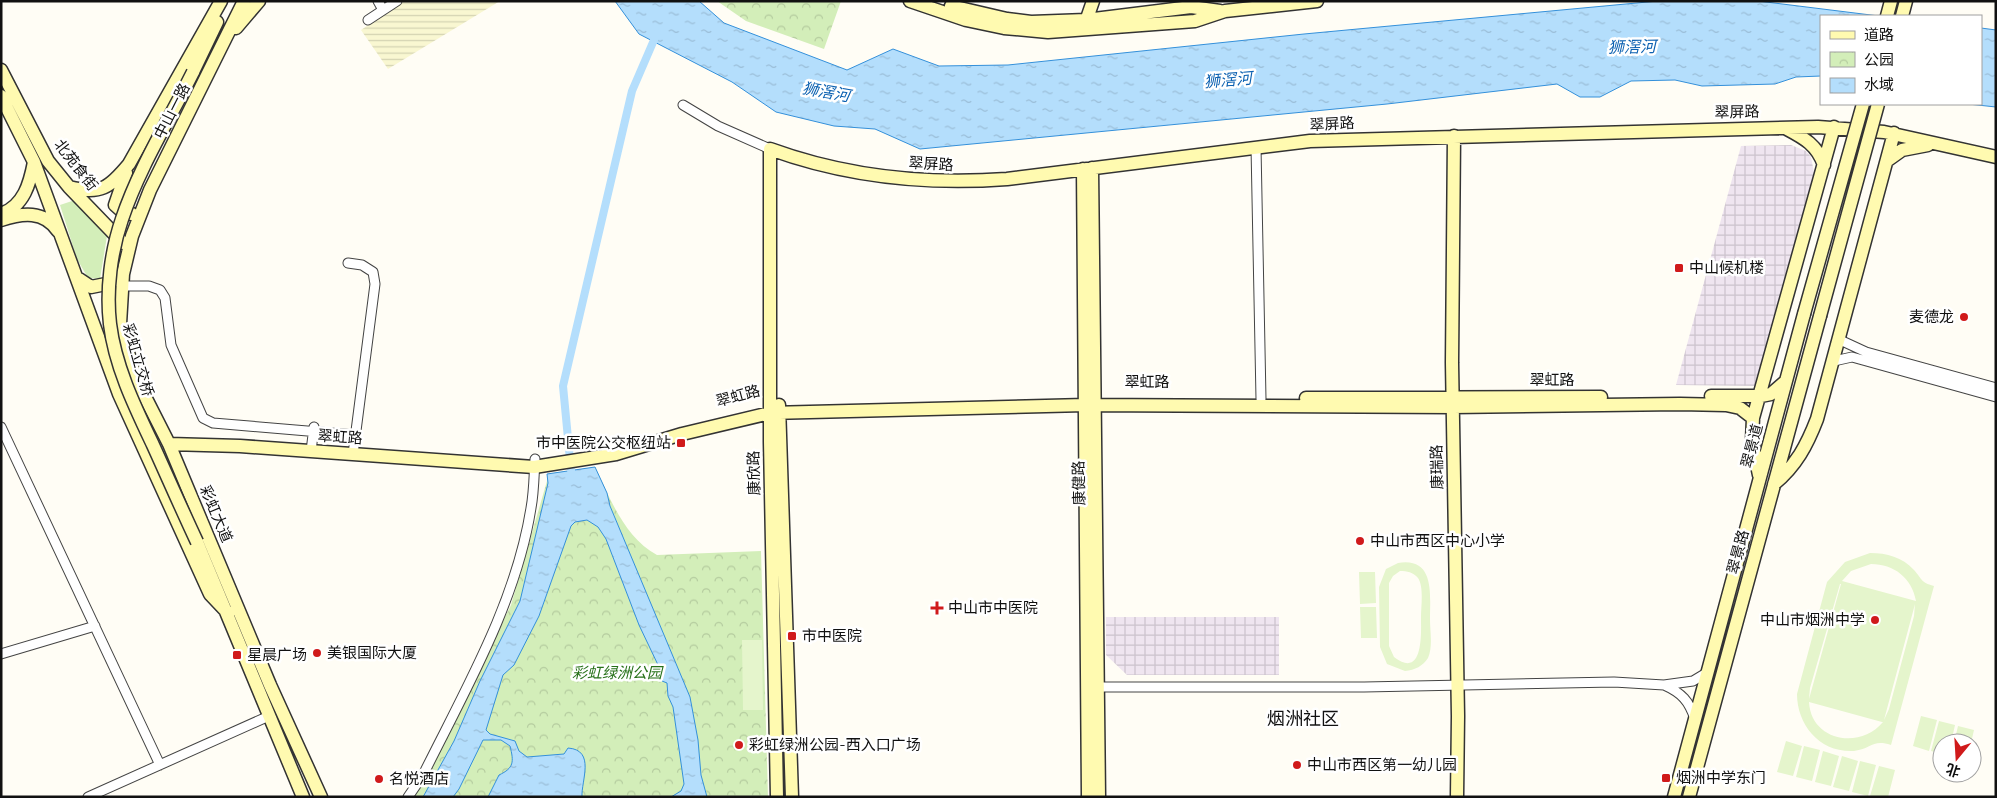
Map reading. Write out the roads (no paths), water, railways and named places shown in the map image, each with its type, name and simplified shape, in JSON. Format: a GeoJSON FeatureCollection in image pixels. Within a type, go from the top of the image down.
{"type":"FeatureCollection","features":[{"type":"Feature","properties":{"kind":"main road"},"geometry":{"type":"LineString","coordinates":[[210,38],[208,23],[213,1]]}},
{"type":"Feature","properties":{"kind":"main road"},"geometry":{"type":"LineString","coordinates":[[138,212],[131,215],[124,213],[115,205],[120,186],[134,155],[221,1]]}},
{"type":"Feature","properties":{"kind":"main road","name":"中山一路"},"geometry":{"type":"LineString","coordinates":[[193,72],[227,1]]}},
{"type":"Feature","properties":{"kind":"main road","name":"中山一路"},"geometry":{"type":"LineString","coordinates":[[128,240],[150,190],[244,1]]}},
{"type":"Feature","properties":{"kind":"main road"},"geometry":{"type":"LineString","coordinates":[[226,39],[260,1]]}},
{"type":"Feature","properties":{"kind":"main road"},"geometry":{"type":"LineString","coordinates":[[910,1],[966,20],[1028,32],[1088,25],[1191,8],[1225,11],[1317,1]]}},
{"type":"Feature","properties":{"kind":"main road"},"geometry":{"type":"LineString","coordinates":[[937,1],[1007,19],[1088,25]]}},
{"type":"Feature","properties":{"kind":"main road"},"geometry":{"type":"LineString","coordinates":[[1088,25],[1093,1]]}},
{"type":"Feature","properties":{"kind":"main road"},"geometry":{"type":"LineString","coordinates":[[1088,25],[1098,1]]}},
{"type":"Feature","properties":{"kind":"main road"},"geometry":{"type":"LineString","coordinates":[[1887,15],[1891,1]]}},
{"type":"Feature","properties":{"kind":"main road"},"geometry":{"type":"LineString","coordinates":[[1902,15],[1906,1]]}},
{"type":"Feature","properties":{"kind":"main road","name":"北苑食街"},"geometry":{"type":"LineString","coordinates":[[1,70],[48,160],[69,187],[128,240]]}},
{"type":"Feature","properties":{"kind":"main road","name":"彩虹立交桥"},"geometry":{"type":"LineString","coordinates":[[193,72],[134,189],[121,220],[112,260],[109,295],[110,324],[116,352],[135,406],[197,542]]}},
{"type":"Feature","properties":{"kind":"main road","name":"北苑食街"},"geometry":{"type":"LineString","coordinates":[[1,96],[34,162],[79,280],[119,394],[210,594],[228,613]]}},
{"type":"Feature","properties":{"kind":"main road","name":"翠景道"},"geometry":{"type":"LineString","coordinates":[[1674,797],[1804,314],[1863,105]]}},
{"type":"Feature","properties":{"kind":"main road","name":"翠景路"},"geometry":{"type":"LineString","coordinates":[[1689,797],[1878,105]]}},
{"type":"Feature","properties":{"kind":"main road"},"geometry":{"type":"LineString","coordinates":[[1760,479],[1752,442],[1753,418],[1761,396],[1834,127]]}},
{"type":"Feature","properties":{"kind":"main road","name":"翠屏路"},"geometry":{"type":"LineString","coordinates":[[775,151],[859,173],[933,181],[1007,179],[1256,146],[1346,139],[1784,128],[1834,127],[1894,134],[1996,157]]}},
{"type":"Feature","properties":{"kind":"main road"},"geometry":{"type":"LineString","coordinates":[[1784,128],[1803,137],[1814,146],[1824,165]]}},
{"type":"Feature","properties":{"kind":"main road"},"geometry":{"type":"LineString","coordinates":[[1774,484],[1793,466],[1807,443],[1840,340],[1894,134]]}},
{"type":"Feature","properties":{"kind":"main road","name":"康瑞路"},"geometry":{"type":"LineString","coordinates":[[1454,136],[1453,402],[1457,797]]}},
{"type":"Feature","properties":{"kind":"main road"},"geometry":{"type":"LineString","coordinates":[[1888,160],[1910,146],[1944,145]]}},
{"type":"Feature","properties":{"kind":"main road","name":"康欣路"},"geometry":{"type":"LineString","coordinates":[[775,151],[777,797]]}},
{"type":"Feature","properties":{"kind":"main road"},"geometry":{"type":"LineString","coordinates":[[69,187],[90,192],[114,182],[134,155]]}},
{"type":"Feature","properties":{"kind":"main road"},"geometry":{"type":"LineString","coordinates":[[1,214],[24,197],[30,182],[34,162]]}},
{"type":"Feature","properties":{"kind":"main road","name":"康健路"},"geometry":{"type":"LineString","coordinates":[[1088,169],[1092,686],[1088,797]]}},
{"type":"Feature","properties":{"kind":"main road"},"geometry":{"type":"LineString","coordinates":[[128,240],[138,212],[150,190]]}},
{"type":"Feature","properties":{"kind":"main road"},"geometry":{"type":"LineString","coordinates":[[1,220],[26,214],[45,218],[55,226],[65,242]]}},
{"type":"Feature","properties":{"kind":"main road","name":"彩虹大道"},"geometry":{"type":"LineString","coordinates":[[128,240],[122,276],[120,324],[135,377],[169,444],[270,685],[321,797]]}},
{"type":"Feature","properties":{"kind":"main road"},"geometry":{"type":"LineString","coordinates":[[79,280],[92,286],[111,283],[122,276]]}},
{"type":"Feature","properties":{"kind":"main road"},"geometry":{"type":"LineString","coordinates":[[94,323],[100,312],[106,310],[115,312],[120,324]]}},
{"type":"Feature","properties":{"kind":"main road","name":"翠虹路"},"geometry":{"type":"LineString","coordinates":[[1090,402],[1453,402],[1761,396],[1771,394],[1786,381]]}},
{"type":"Feature","properties":{"kind":"main road","name":"翠虹路"},"geometry":{"type":"LineString","coordinates":[[169,444],[240,446],[509,464],[593,455],[775,408],[1261,398],[1726,405],[1740,408],[1753,418]]}},
{"type":"Feature","properties":{"kind":"main road","name":"康欣路"},"geometry":{"type":"LineString","coordinates":[[775,408],[792,797]]}},
{"type":"Feature","properties":{"kind":"main road","name":"彩虹大道"},"geometry":{"type":"LineString","coordinates":[[197,542],[303,797]]}},
{"type":"Feature","properties":{"kind":"main road","name":"康健路"},"geometry":{"type":"LineString","coordinates":[[1092,686],[1099,797]]}},
{"type":"Feature","properties":{"kind":"street"},"geometry":{"type":"LineString","coordinates":[[378,1],[383,10]]}},
{"type":"Feature","properties":{"kind":"street"},"geometry":{"type":"LineString","coordinates":[[368,20],[397,1]]}},
{"type":"Feature","properties":{"kind":"street","name":"翠屏路"},"geometry":{"type":"LineString","coordinates":[[683,105],[718,126],[775,151]]}},
{"type":"Feature","properties":{"kind":"street"},"geometry":{"type":"LineString","coordinates":[[1256,146],[1261,398]]}},
{"type":"Feature","properties":{"kind":"street"},"geometry":{"type":"LineString","coordinates":[[348,263],[362,265],[373,272],[375,284],[353,454]]}},
{"type":"Feature","properties":{"kind":"street"},"geometry":{"type":"LineString","coordinates":[[122,276],[160,290],[165,298],[171,345],[203,418],[213,423],[314,429],[356,435]]}},
{"type":"Feature","properties":{"kind":"street"},"geometry":{"type":"LineString","coordinates":[[1840,340],[1866,352],[1996,388]]}},
{"type":"Feature","properties":{"kind":"street"},"geometry":{"type":"LineString","coordinates":[[1834,361],[1852,356],[1996,396]]}},
{"type":"Feature","properties":{"kind":"street"},"geometry":{"type":"LineString","coordinates":[[1,427],[160,764]]}},
{"type":"Feature","properties":{"kind":"street"},"geometry":{"type":"LineString","coordinates":[[311,452],[314,429]]}},
{"type":"Feature","properties":{"kind":"street"},"geometry":{"type":"LineString","coordinates":[[408,797],[423,775],[500,615],[524,540],[540,462]]}},
{"type":"Feature","properties":{"kind":"street"},"geometry":{"type":"LineString","coordinates":[[1,654],[95,626]]}},
{"type":"Feature","properties":{"kind":"street"},"geometry":{"type":"LineString","coordinates":[[1092,686],[1457,686],[1614,682],[1664,685],[1694,680],[1708,672]]}},
{"type":"Feature","properties":{"kind":"street"},"geometry":{"type":"LineString","coordinates":[[1664,685],[1686,698],[1695,720]]}},
{"type":"Feature","properties":{"kind":"street"},"geometry":{"type":"LineString","coordinates":[[88,797],[269,716]]}},
{"type":"Feature","properties":{"kind":"water","name":"狮滘河"},"geometry":{"type":"Polygon","coordinates":[[[615,1],[699,1],[724,23],[847,70],[893,49],[939,66],[1008,65],[1304,34],[1658,1],[1758,1],[1871,15],[1820,15],[1820,76],[1796,77],[1775,84],[1702,86],[1675,80],[1631,81],[1600,97],[1580,97],[1557,84],[1387,104],[920,149],[875,129],[834,126],[776,112],[732,82],[639,34],[615,1]]]}},
{"type":"Feature","properties":{"kind":"water"},"geometry":{"type":"Polygon","coordinates":[[[1982,28],[1996,30],[1996,107],[1977,105],[1982,105],[1982,28]]]}},
{"type":"Feature","properties":{"kind":"water"},"geometry":{"type":"Polygon","coordinates":[[[595,467],[690,697],[698,740],[701,775],[707,797],[671,797],[681,791],[684,784],[673,707],[668,696],[667,683],[662,681],[659,667],[639,625],[606,539],[598,527],[587,520],[575,522],[571,526],[539,616],[514,665],[503,675],[486,730],[490,734],[515,741],[519,751],[527,757],[564,754],[568,748],[577,750],[582,754],[585,767],[582,797],[488,797],[499,775],[508,770],[512,764],[512,756],[510,746],[501,740],[483,740],[459,789],[453,797],[423,797],[454,741],[480,681],[520,601],[548,483],[547,474],[595,467]]]}},
{"type":"Feature","properties":{"kind":"waterway"},"geometry":{"type":"LineString","coordinates":[[571,470],[563,386],[632,91],[657,33]]}},
{"type":"Feature","properties":{"kind":"place","name":"中山候机楼"},"geometry":{"type":"Point","coordinates":[1679,268]}},
{"type":"Feature","properties":{"kind":"place","name":"麦德龙"},"geometry":{"type":"Point","coordinates":[1964,317]}},
{"type":"Feature","properties":{"kind":"place","name":"市中医院公交枢纽站"},"geometry":{"type":"Point","coordinates":[681,443]}},
{"type":"Feature","properties":{"kind":"place","name":"中山市西区中心小学"},"geometry":{"type":"Point","coordinates":[1360,541]}},
{"type":"Feature","properties":{"kind":"place","name":"中山市中医院"},"geometry":{"type":"Point","coordinates":[937,608]}},
{"type":"Feature","properties":{"kind":"place","name":"中山市烟洲中学"},"geometry":{"type":"Point","coordinates":[1875,620]}},
{"type":"Feature","properties":{"kind":"place","name":"市中医院"},"geometry":{"type":"Point","coordinates":[792,636]}},
{"type":"Feature","properties":{"kind":"place","name":"美银国际大厦"},"geometry":{"type":"Point","coordinates":[317,653]}},
{"type":"Feature","properties":{"kind":"place","name":"星晨广场"},"geometry":{"type":"Point","coordinates":[237,655]}},
{"type":"Feature","properties":{"kind":"place","name":"彩虹绿洲公园-西入口广场"},"geometry":{"type":"Point","coordinates":[739,745]}},
{"type":"Feature","properties":{"kind":"place","name":"中山市西区第一幼儿园"},"geometry":{"type":"Point","coordinates":[1297,765]}},
{"type":"Feature","properties":{"kind":"place","name":"烟洲中学东门"},"geometry":{"type":"Point","coordinates":[1666,778]}},
{"type":"Feature","properties":{"kind":"place","name":"名悦酒店"},"geometry":{"type":"Point","coordinates":[379,779]}},
{"type":"Feature","properties":{"kind":"district","name":"烟洲社区"},"geometry":{"type":"Point","coordinates":[1303,719]}},
{"type":"Feature","properties":{"kind":"park label","name":"彩虹绿洲公园"},"geometry":{"type":"Point","coordinates":[617,673]}}]}
